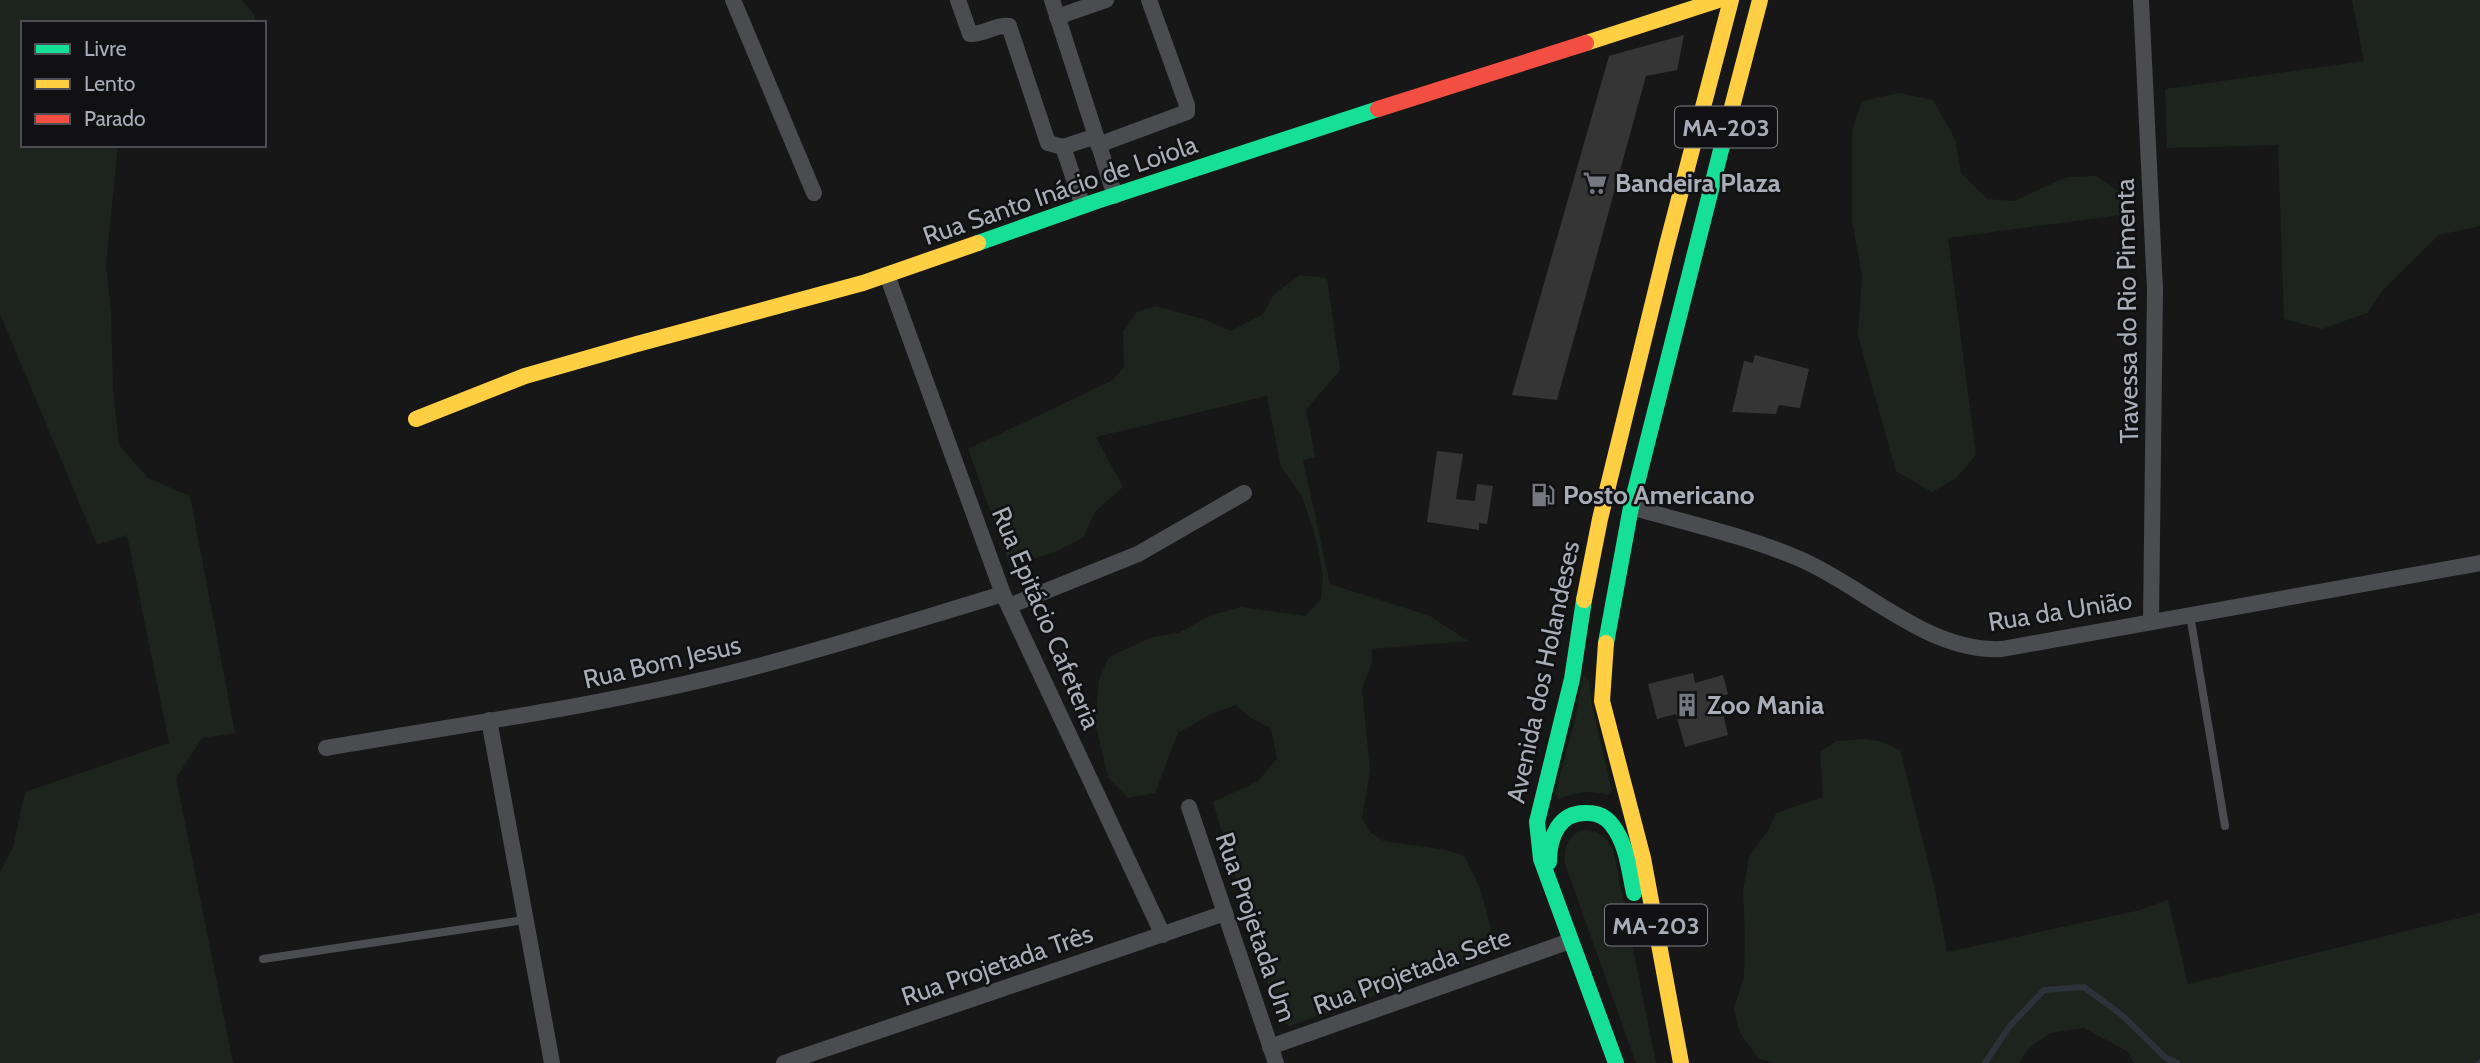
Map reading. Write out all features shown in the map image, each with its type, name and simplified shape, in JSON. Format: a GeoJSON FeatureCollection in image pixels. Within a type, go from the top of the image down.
{"type":"FeatureCollection","features":[{"type":"Feature","properties":{"kind":"main road","name":"Rua Santo Inácio de Loiola"},"geometry":{"type":"LineString","coordinates":[[416,419],[481,391],[559,366],[789,306],[887,275],[1115,195],[1719,0]]}},
{"type":"Feature","properties":{"kind":"main road","name":"Avenida dos Holandeses"},"geometry":{"type":"LineString","coordinates":[[1616,1063],[1539,851],[1538,815],[1572,679],[1600,519],[1731,0]]}},
{"type":"Feature","properties":{"kind":"main road","name":"Avenida dos Holandeses"},"geometry":{"type":"LineString","coordinates":[[1681,1063],[1642,850],[1602,701],[1608,628],[1631,507],[1693,253],[1760,0]]}},
{"type":"Feature","properties":{"kind":"main road"},"geometry":{"type":"LineString","coordinates":[[1555,897],[1548,852],[1555,828],[1566,817],[1581,812],[1597,814],[1609,820],[1618,832],[1623,846],[1675,1063]]}},
{"type":"Feature","properties":{"kind":"street"},"geometry":{"type":"LineString","coordinates":[[733,0],[814,193]]}},
{"type":"Feature","properties":{"kind":"street"},"geometry":{"type":"LineString","coordinates":[[958,0],[970,34],[1009,26],[1048,143],[1063,147],[1097,141],[1187,112],[1187,105],[1149,0]]}},
{"type":"Feature","properties":{"kind":"street"},"geometry":{"type":"LineString","coordinates":[[1052,0],[1115,195]]}},
{"type":"Feature","properties":{"kind":"street"},"geometry":{"type":"LineString","coordinates":[[1057,17],[1106,0]]}},
{"type":"Feature","properties":{"kind":"street","name":"Travessa do Rio Pimenta"},"geometry":{"type":"LineString","coordinates":[[2141,0],[2155,289],[2151,621]]}},
{"type":"Feature","properties":{"kind":"street"},"geometry":{"type":"LineString","coordinates":[[1063,147],[1083,206]]}},
{"type":"Feature","properties":{"kind":"street","name":"Rua Epitácio Cafeteria"},"geometry":{"type":"LineString","coordinates":[[887,275],[1006,600],[1163,934]]}},
{"type":"Feature","properties":{"kind":"street","name":"Rua Bom Jesus"},"geometry":{"type":"LineString","coordinates":[[326,748],[577,707],[743,670],[1006,600],[1138,554],[1244,493]]}},
{"type":"Feature","properties":{"kind":"street","name":"Rua da União"},"geometry":{"type":"LineString","coordinates":[[1631,507],[1799,558],[1927,632],[1979,649],[2002,649],[2480,563]]}},
{"type":"Feature","properties":{"kind":"street"},"geometry":{"type":"LineString","coordinates":[[489,720],[552,1063]]}},
{"type":"Feature","properties":{"kind":"street","name":"Rua Projetada Um"},"geometry":{"type":"LineString","coordinates":[[1189,807],[1273,1055]]}},
{"type":"Feature","properties":{"kind":"street","name":"Rua Projetada Três"},"geometry":{"type":"LineString","coordinates":[[784,1063],[829,1056],[1225,912]]}},
{"type":"Feature","properties":{"kind":"street","name":"Rua Projetada Sete"},"geometry":{"type":"LineString","coordinates":[[1273,1055],[1570,941]]}},
{"type":"Feature","properties":{"kind":"lane"},"geometry":{"type":"LineString","coordinates":[[2190,614],[2225,826]]}},
{"type":"Feature","properties":{"kind":"lane"},"geometry":{"type":"LineString","coordinates":[[263,959],[524,920]]}},
{"type":"Feature","properties":{"kind":"shaded area"},"geometry":{"type":"Polygon","coordinates":[[[0,0],[241,0],[254,14],[256,21],[21,21],[21,147],[118,147],[106,265],[119,445],[148,478],[190,496],[235,733],[202,738],[176,778],[233,1063],[0,1063],[0,872],[13,847],[25,792],[169,743],[127,535],[97,545],[0,314],[0,0]]]}},
{"type":"Feature","properties":{"kind":"shaded area"},"geometry":{"type":"Polygon","coordinates":[[[2352,0],[2480,0],[2480,226],[2439,235],[2382,291],[2367,313],[2322,329],[2284,319],[2278,145],[2167,148],[2165,89],[2364,61],[2352,0]]]}},
{"type":"Feature","properties":{"kind":"shaded area"},"geometry":{"type":"Polygon","coordinates":[[[1899,93],[1933,100],[1955,139],[1961,173],[1987,199],[2014,201],[2067,177],[2096,176],[2125,196],[2128,214],[1948,238],[1976,455],[1956,478],[1932,492],[1896,471],[1858,336],[1862,276],[1852,221],[1852,131],[1862,101],[1899,93]]]}},
{"type":"Feature","properties":{"kind":"shaded area"},"geometry":{"type":"Polygon","coordinates":[[[1300,275],[1327,278],[1340,370],[1306,410],[1315,457],[1303,460],[1330,584],[1430,616],[1468,641],[1372,649],[1372,662],[1362,689],[1370,770],[1362,818],[1369,831],[1383,841],[1446,850],[1464,856],[1480,888],[1492,933],[1470,962],[1290,1026],[1277,1015],[1213,802],[1258,781],[1277,759],[1271,728],[1251,718],[1236,705],[1211,714],[1178,733],[1155,793],[1128,798],[1108,777],[1095,723],[1099,679],[1109,657],[1152,637],[1178,633],[1212,615],[1241,607],[1305,616],[1321,599],[1323,576],[1316,539],[1302,496],[1281,467],[1267,396],[1096,437],[1123,487],[1094,513],[1084,537],[1055,552],[1010,566],[968,449],[1113,380],[1124,366],[1123,332],[1137,312],[1155,306],[1203,319],[1231,331],[1263,314],[1274,294],[1300,275]]]}},
{"type":"Feature","properties":{"kind":"shaded area"},"geometry":{"type":"Polygon","coordinates":[[[1583,674],[1589,681],[1592,706],[1612,791],[1607,795],[1582,792],[1558,799],[1555,794],[1576,716],[1583,674]]]}},
{"type":"Feature","properties":{"kind":"shaded area"},"geometry":{"type":"Polygon","coordinates":[[[1837,741],[1880,741],[1900,750],[1936,894],[1947,952],[2136,911],[2168,900],[2188,984],[2480,913],[2480,1063],[2134,1063],[2127,1051],[2084,1028],[2050,1033],[2028,1049],[2019,1063],[1773,1063],[1758,1058],[1740,1033],[1734,1009],[1744,976],[1743,890],[1749,857],[1769,829],[1776,813],[1823,797],[1820,752],[1837,741]]]}},
{"type":"Feature","properties":{"kind":"shaded area"},"geometry":{"type":"Polygon","coordinates":[[[1582,830],[1600,834],[1613,849],[1656,1063],[1636,1063],[1565,864],[1567,844],[1582,830]]]}},
{"type":"Feature","properties":{"kind":"building","name":"Bandeira Plaza"},"geometry":{"type":"Polygon","coordinates":[[[1684,35],[1677,70],[1646,76],[1557,400],[1512,395],[1609,56],[1684,35]]]}},
{"type":"Feature","properties":{"kind":"building"},"geometry":{"type":"Polygon","coordinates":[[[1755,355],[1809,369],[1800,408],[1779,405],[1776,414],[1732,412],[1744,361],[1753,363],[1755,355]]]}},
{"type":"Feature","properties":{"kind":"building"},"geometry":{"type":"Polygon","coordinates":[[[1437,451],[1463,454],[1456,499],[1475,501],[1477,484],[1493,486],[1487,524],[1479,523],[1479,530],[1427,522],[1437,451]]]}},
{"type":"Feature","properties":{"kind":"building","name":"Zoo Mania"},"geometry":{"type":"Polygon","coordinates":[[[1693,673],[1695,683],[1723,675],[1728,694],[1719,697],[1728,735],[1685,747],[1676,714],[1657,719],[1648,684],[1693,673]]]}},
{"type":"Feature","properties":{"kind":"waterway"},"geometry":{"type":"LineString","coordinates":[[1985,1063],[2009,1027],[2044,990],[2084,987],[2123,1016],[2166,1058],[2177,1063]]}},
{"type":"Feature","properties":{"kind":"traffic: fast"},"geometry":{"type":"LineString","coordinates":[[978,243],[1378,109]]}},
{"type":"Feature","properties":{"kind":"traffic: fast"},"geometry":{"type":"LineString","coordinates":[[1606,643],[1631,507],[1726,130]]}},
{"type":"Feature","properties":{"kind":"traffic: fast"},"geometry":{"type":"LineString","coordinates":[[1584,600],[1572,679],[1537,822],[1541,859],[1616,1063]]}},
{"type":"Feature","properties":{"kind":"traffic: fast"},"geometry":{"type":"LineString","coordinates":[[1549,862],[1554,835],[1563,821],[1578,814],[1598,815],[1610,822],[1621,840],[1634,893]]}},
{"type":"Feature","properties":{"kind":"traffic: slow"},"geometry":{"type":"LineString","coordinates":[[1586,43],[1719,0]]}},
{"type":"Feature","properties":{"kind":"traffic: slow"},"geometry":{"type":"LineString","coordinates":[[1584,600],[1600,519],[1667,245],[1731,0]]}},
{"type":"Feature","properties":{"kind":"traffic: slow"},"geometry":{"type":"LineString","coordinates":[[1726,130],[1760,0]]}},
{"type":"Feature","properties":{"kind":"traffic: slow"},"geometry":{"type":"LineString","coordinates":[[416,419],[525,376],[863,283],[978,243]]}},
{"type":"Feature","properties":{"kind":"traffic: slow"},"geometry":{"type":"LineString","coordinates":[[1606,643],[1602,701],[1643,858],[1681,1063]]}},
{"type":"Feature","properties":{"kind":"traffic: jam"},"geometry":{"type":"LineString","coordinates":[[1378,109],[1586,43]]}},
{"type":"Feature","properties":{"kind":"place","name":"Bandeira Plaza"},"geometry":{"type":"Point","coordinates":[1595,183]}},
{"type":"Feature","properties":{"kind":"place","name":"Posto Americano"},"geometry":{"type":"Point","coordinates":[1543,495]}},
{"type":"Feature","properties":{"kind":"place","name":"Zoo Mania"},"geometry":{"type":"Point","coordinates":[1687,705]}}]}
